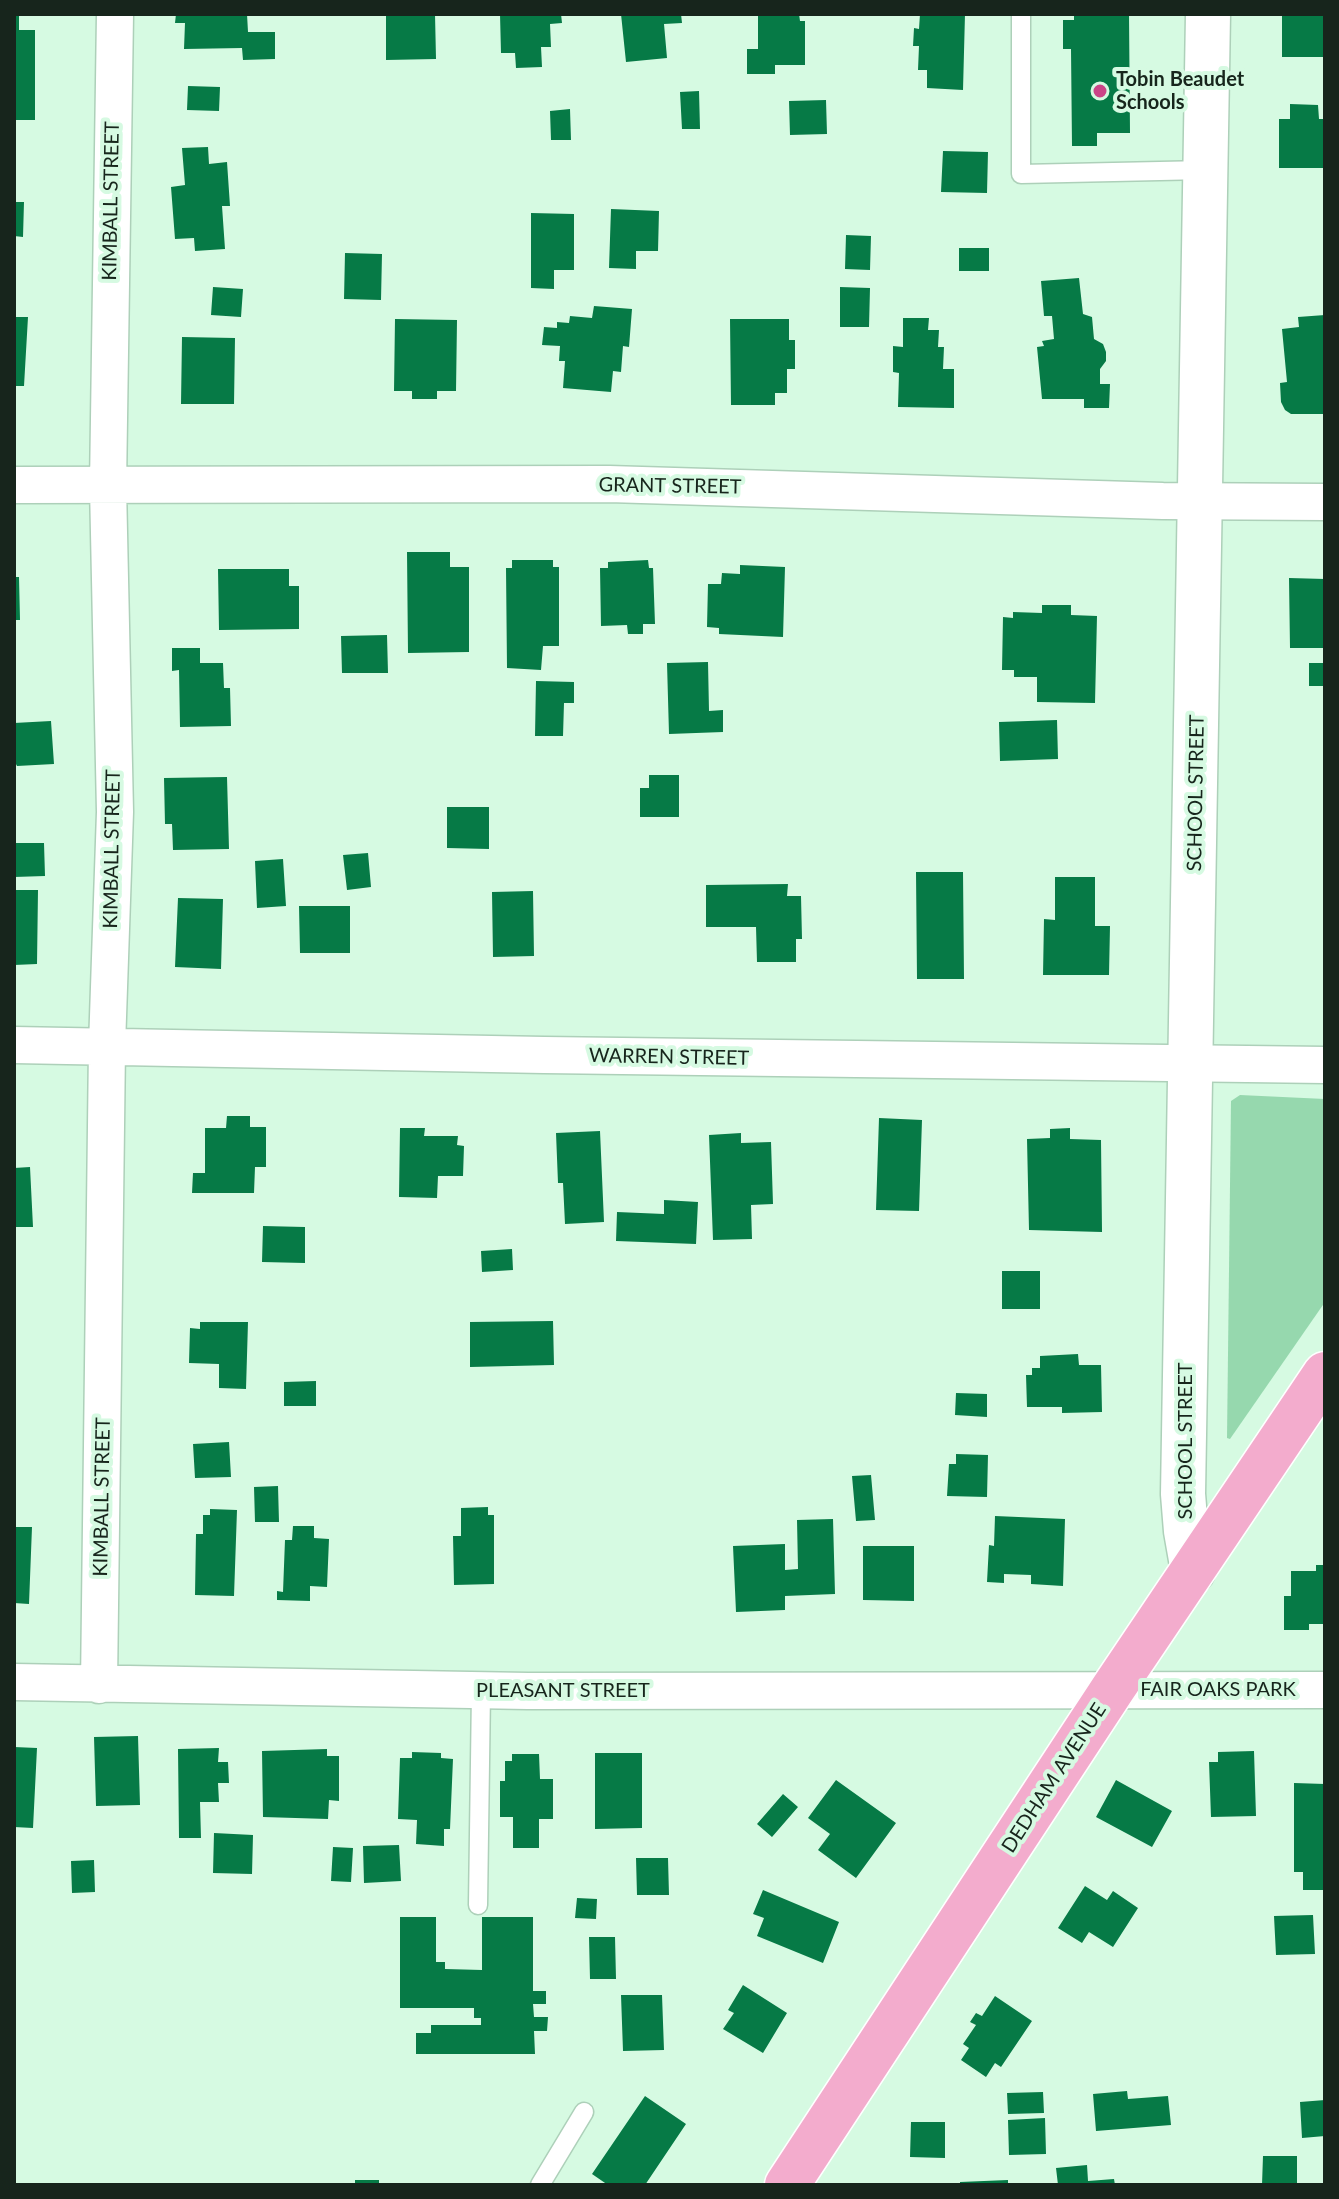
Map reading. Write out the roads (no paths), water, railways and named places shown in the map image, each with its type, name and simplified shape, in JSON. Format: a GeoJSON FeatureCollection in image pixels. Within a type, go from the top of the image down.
{"type":"FeatureCollection","features":[{"type":"Feature","properties":{"kind":"main road","name":"DEDHAM AVENUE"},"geometry":{"type":"LineString","coordinates":[[787,2185],[1112,1690],[1325,1374]]}},
{"type":"Feature","properties":{"kind":"street","name":"KIMBALL STREET"},"geometry":{"type":"LineString","coordinates":[[99,1685],[107,1046],[115,812],[108,486],[115,14]]}},
{"type":"Feature","properties":{"kind":"street","name":"SCHOOL STREET"},"geometry":{"type":"LineString","coordinates":[[1193,1571],[1183,1494],[1208,14]]}},
{"type":"Feature","properties":{"kind":"street","name":"GRANT STREET"},"geometry":{"type":"LineString","coordinates":[[14,485],[609,484],[1325,502]]}},
{"type":"Feature","properties":{"kind":"street","name":"WARREN STREET"},"geometry":{"type":"LineString","coordinates":[[14,1045],[1325,1065]]}},
{"type":"Feature","properties":{"kind":"street","name":"PLEASANT STREET"},"geometry":{"type":"LineString","coordinates":[[14,1682],[481,1691],[1112,1690]]}},
{"type":"Feature","properties":{"kind":"street","name":"FAIR OAKS PARK"},"geometry":{"type":"LineString","coordinates":[[1112,1690],[1325,1690]]}},
{"type":"Feature","properties":{"kind":"lane"},"geometry":{"type":"LineString","coordinates":[[1021,14],[1021,174],[1206,170]]}},
{"type":"Feature","properties":{"kind":"lane"},"geometry":{"type":"LineString","coordinates":[[478,1905],[481,1691]]}},
{"type":"Feature","properties":{"kind":"lane"},"geometry":{"type":"LineString","coordinates":[[540,2185],[584,2112]]}},
{"type":"Feature","properties":{"kind":"place","name":"Tobin Beaudet Schools"},"geometry":{"type":"Point","coordinates":[1100,91]}}]}
